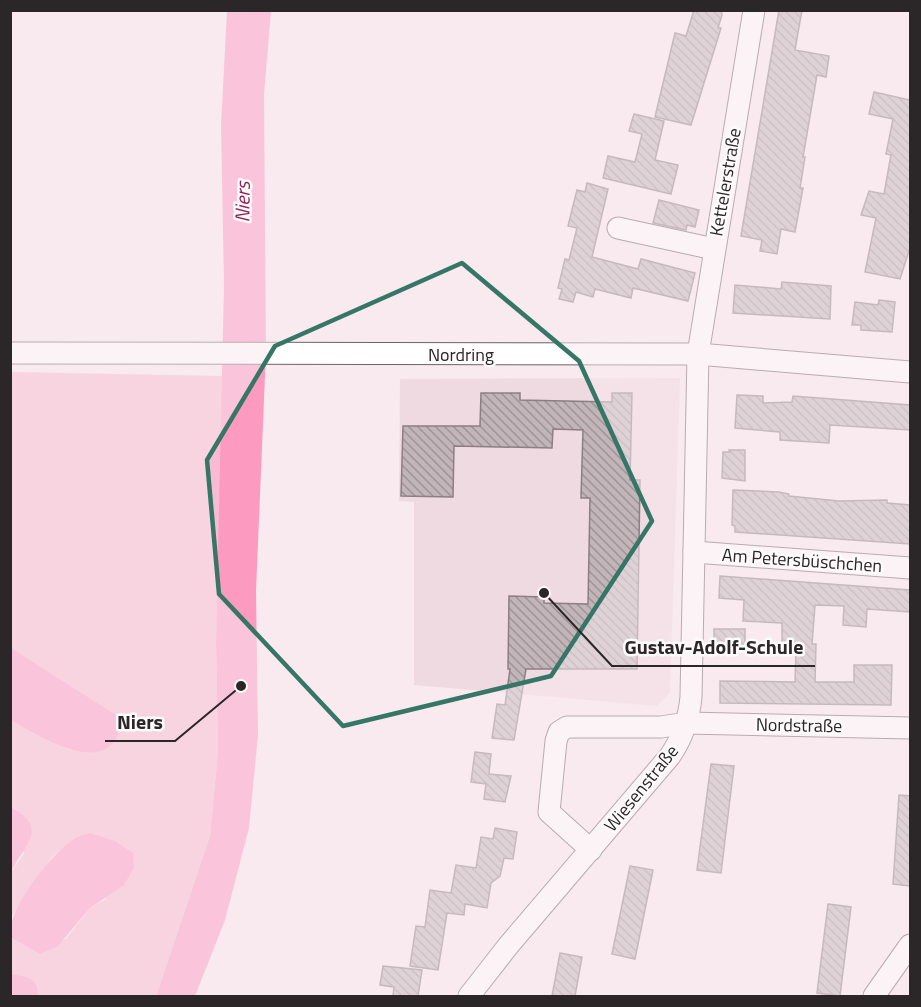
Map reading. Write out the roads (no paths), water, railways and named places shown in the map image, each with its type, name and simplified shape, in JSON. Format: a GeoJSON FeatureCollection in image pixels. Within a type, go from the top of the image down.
{"type":"FeatureCollection","features":[{"type":"Feature","properties":{"kind":"street","name":"Kettelerstraße"},"geometry":{"type":"LineString","coordinates":[[699,354],[754,10]]}},
{"type":"Feature","properties":{"kind":"street"},"geometry":{"type":"LineString","coordinates":[[618,228],[714,249]]}},
{"type":"Feature","properties":{"kind":"street","name":"Nordring"},"geometry":{"type":"LineString","coordinates":[[10,353],[699,354],[910,369]]}},
{"type":"Feature","properties":{"kind":"street","name":"Wiesenstraße"},"geometry":{"type":"LineString","coordinates":[[469,996],[496,960],[591,850],[681,740],[687,723],[691,697],[699,354]]}},
{"type":"Feature","properties":{"kind":"street","name":"Am Petersbüschchen"},"geometry":{"type":"LineString","coordinates":[[693,552],[910,568]]}},
{"type":"Feature","properties":{"kind":"street","name":"Nordstraße"},"geometry":{"type":"LineString","coordinates":[[591,850],[549,812],[556,741],[559,732],[567,727],[661,727],[687,723],[910,728]]}},
{"type":"Feature","properties":{"kind":"street"},"geometry":{"type":"LineString","coordinates":[[874,996],[910,945]]}},
{"type":"Feature","properties":{"kind":"water"},"geometry":{"type":"Polygon","coordinates":[[[227,11],[271,11],[264,95],[266,351],[256,591],[258,735],[249,828],[225,920],[195,996],[156,996],[210,836],[218,751],[216,642],[224,285],[221,125],[227,11]]]}},
{"type":"Feature","properties":{"kind":"water"},"geometry":{"type":"Polygon","coordinates":[[[11,648],[116,715],[118,731],[114,742],[101,751],[75,750],[60,746],[11,720],[11,648]]]}},
{"type":"Feature","properties":{"kind":"water"},"geometry":{"type":"Polygon","coordinates":[[[11,807],[30,823],[32,831],[27,846],[11,873],[11,807]]]}},
{"type":"Feature","properties":{"kind":"water"},"geometry":{"type":"Polygon","coordinates":[[[90,833],[115,841],[133,853],[134,868],[124,885],[90,908],[58,946],[40,954],[13,939],[11,929],[14,916],[31,886],[63,847],[72,840],[90,833]]]}},
{"type":"Feature","properties":{"kind":"water"},"geometry":{"type":"Polygon","coordinates":[[[11,974],[34,981],[38,996],[11,996],[11,974]]]}},
{"type":"Feature","properties":{"kind":"place","name":"Gustav-Adolf-Schule"},"geometry":{"type":"Point","coordinates":[544,593]}},
{"type":"Feature","properties":{"kind":"place","name":"Niers"},"geometry":{"type":"Point","coordinates":[241,686]}}]}
